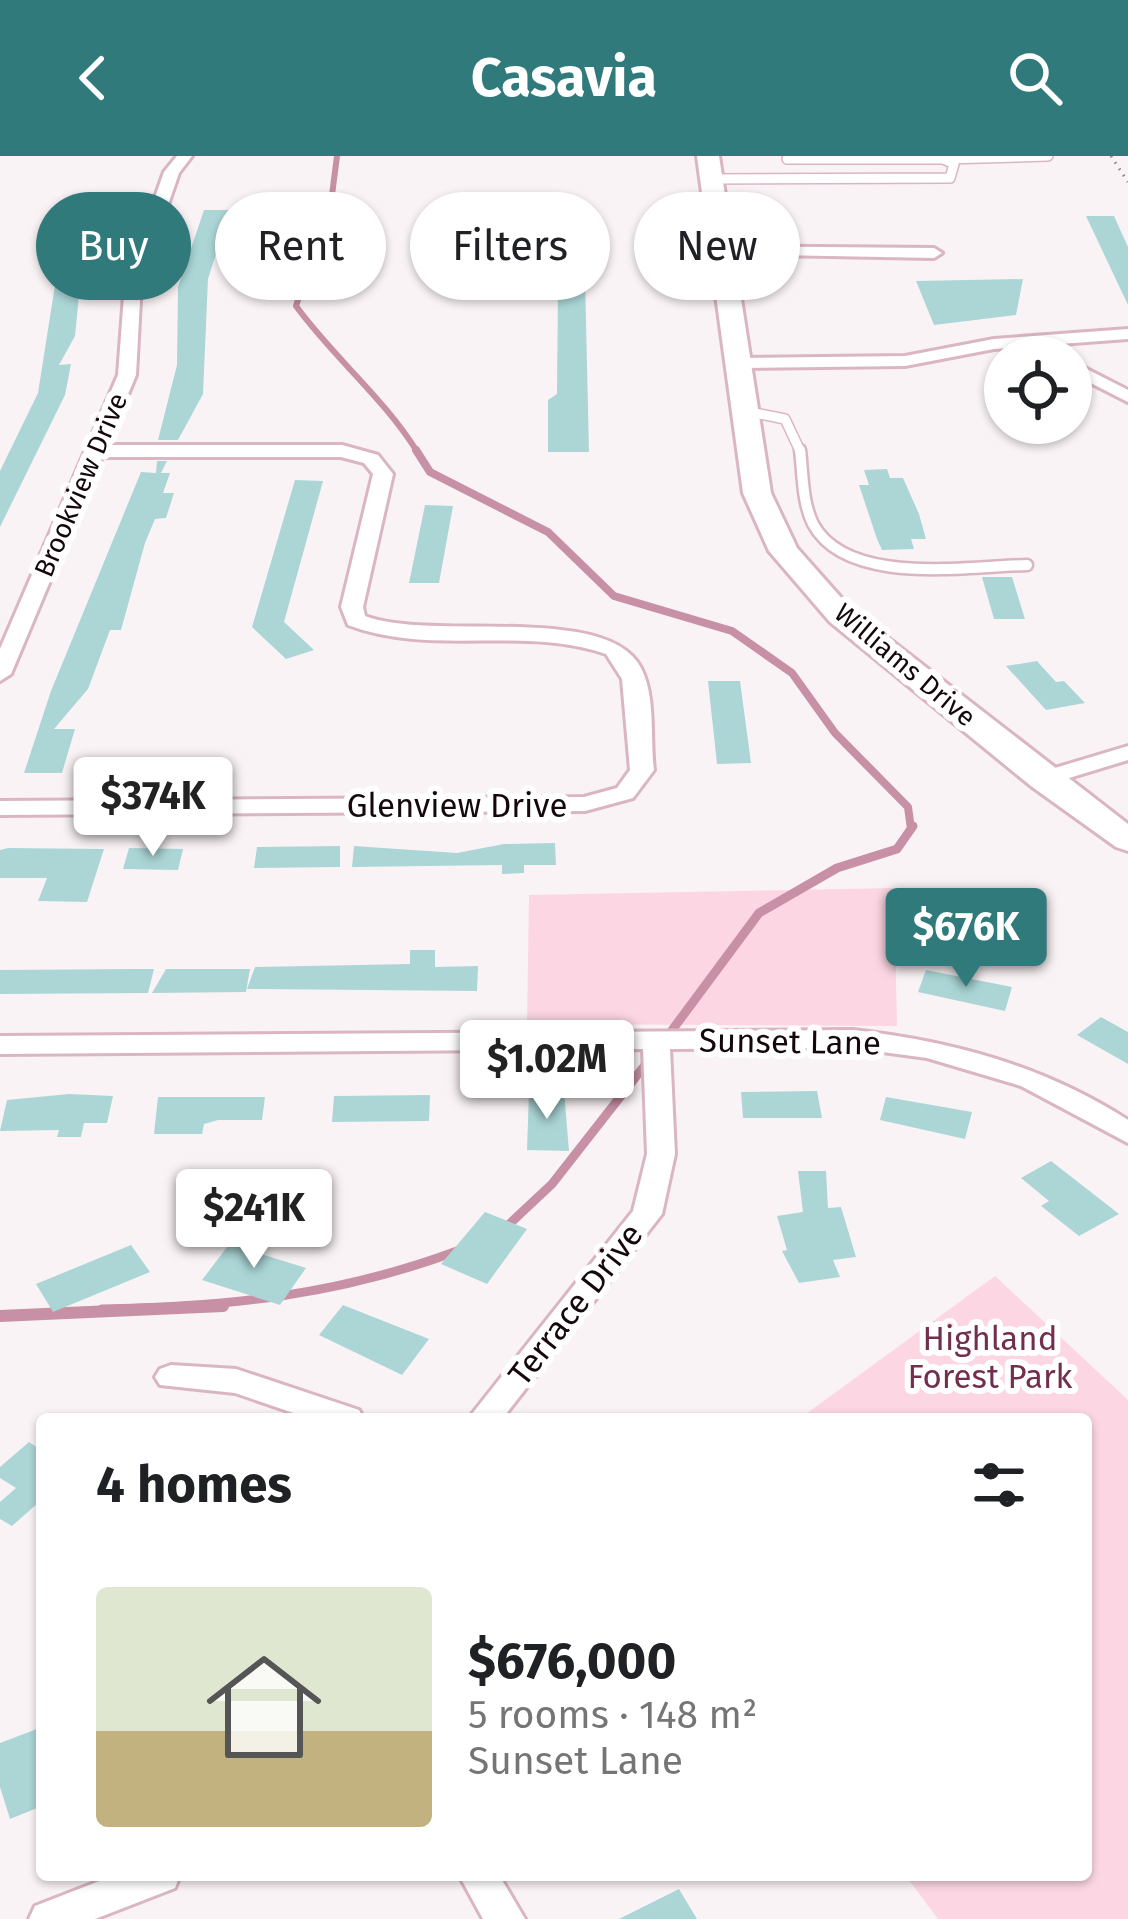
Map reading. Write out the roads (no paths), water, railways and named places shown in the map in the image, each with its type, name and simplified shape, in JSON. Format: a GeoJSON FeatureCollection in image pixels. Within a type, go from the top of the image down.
{"type":"FeatureCollection","features":[{"type":"Feature","properties":{"kind":"main road","name":"Williams Drive"},"geometry":{"type":"LineString","coordinates":[[729,300],[757,493],[784,551],[841,616],[1043,779],[1128,840]]}},
{"type":"Feature","properties":{"kind":"street","name":"Brookview Drive"},"geometry":{"type":"LineString","coordinates":[[0,674],[127,375],[133,282],[172,172],[185,156]]}},
{"type":"Feature","properties":{"kind":"street"},"geometry":{"type":"LineString","coordinates":[[800,252],[934,253]]}},
{"type":"Feature","properties":{"kind":"street"},"geometry":{"type":"LineString","coordinates":[[1092,336],[1128,334]]}},
{"type":"Feature","properties":{"kind":"street"},"geometry":{"type":"LineString","coordinates":[[738,363],[905,361],[984,349]]}},
{"type":"Feature","properties":{"kind":"street"},"geometry":{"type":"LineString","coordinates":[[1092,377],[1128,397]]}},
{"type":"Feature","properties":{"kind":"street","name":"Glenview Drive"},"geometry":{"type":"LineString","coordinates":[[0,808],[585,805],[625,793],[642,770],[629,666],[609,646],[570,637],[397,637],[356,620],[352,608],[383,474],[371,458],[342,452],[98,451]]}},
{"type":"Feature","properties":{"kind":"street"},"geometry":{"type":"LineString","coordinates":[[1043,779],[1128,753]]}},
{"type":"Feature","properties":{"kind":"street","name":"Sunset Lane"},"geometry":{"type":"LineString","coordinates":[[0,1045],[853,1039],[918,1045],[1006,1066],[1088,1105],[1128,1133]]}},
{"type":"Feature","properties":{"kind":"street","name":"Terrace Drive"},"geometry":{"type":"LineString","coordinates":[[489,1413],[647,1214],[661,1154],[656,1040]]}},
{"type":"Feature","properties":{"kind":"street"},"geometry":{"type":"LineString","coordinates":[[171,1377],[236,1381],[336,1413]]}},
{"type":"Feature","properties":{"kind":"street"},"geometry":{"type":"LineString","coordinates":[[49,1919],[146,1881]]}},
{"type":"Feature","properties":{"kind":"street"},"geometry":{"type":"LineString","coordinates":[[482,1881],[505,1919]]}},
{"type":"Feature","properties":{"kind":"lane"},"geometry":{"type":"LineString","coordinates":[[787,159],[1048,156]]}},
{"type":"Feature","properties":{"kind":"lane"},"geometry":{"type":"LineString","coordinates":[[710,168],[950,178],[954,164],[943,157]]}},
{"type":"Feature","properties":{"kind":"lane"},"geometry":{"type":"LineString","coordinates":[[745,411],[781,417],[793,427],[805,506],[818,531],[849,557],[921,566],[1027,565]]}},
{"type":"Feature","properties":{"kind":"waterway"},"geometry":{"type":"LineString","coordinates":[[337,156],[332,195],[296,306],[417,452]]}},
{"type":"Feature","properties":{"kind":"waterway"},"geometry":{"type":"LineString","coordinates":[[417,452],[430,472],[548,532],[614,596],[732,631],[792,673],[835,733],[908,807],[911,829]]}},
{"type":"Feature","properties":{"kind":"waterway"},"geometry":{"type":"LineString","coordinates":[[667,1037],[759,913],[837,868],[897,849],[911,829]]}},
{"type":"Feature","properties":{"kind":"waterway"},"geometry":{"type":"LineString","coordinates":[[504,1229],[552,1184],[649,1060]]}},
{"type":"Feature","properties":{"kind":"waterway"},"geometry":{"type":"LineString","coordinates":[[102,1309],[282,1296],[369,1278],[457,1251]]}},
{"type":"Feature","properties":{"kind":"waterway"},"geometry":{"type":"LineString","coordinates":[[0,1316],[223,1306]]}},
{"type":"Feature","properties":{"kind":"park label","name":"Highland Forest Park"},"geometry":{"type":"Point","coordinates":[990,1357]}}]}
